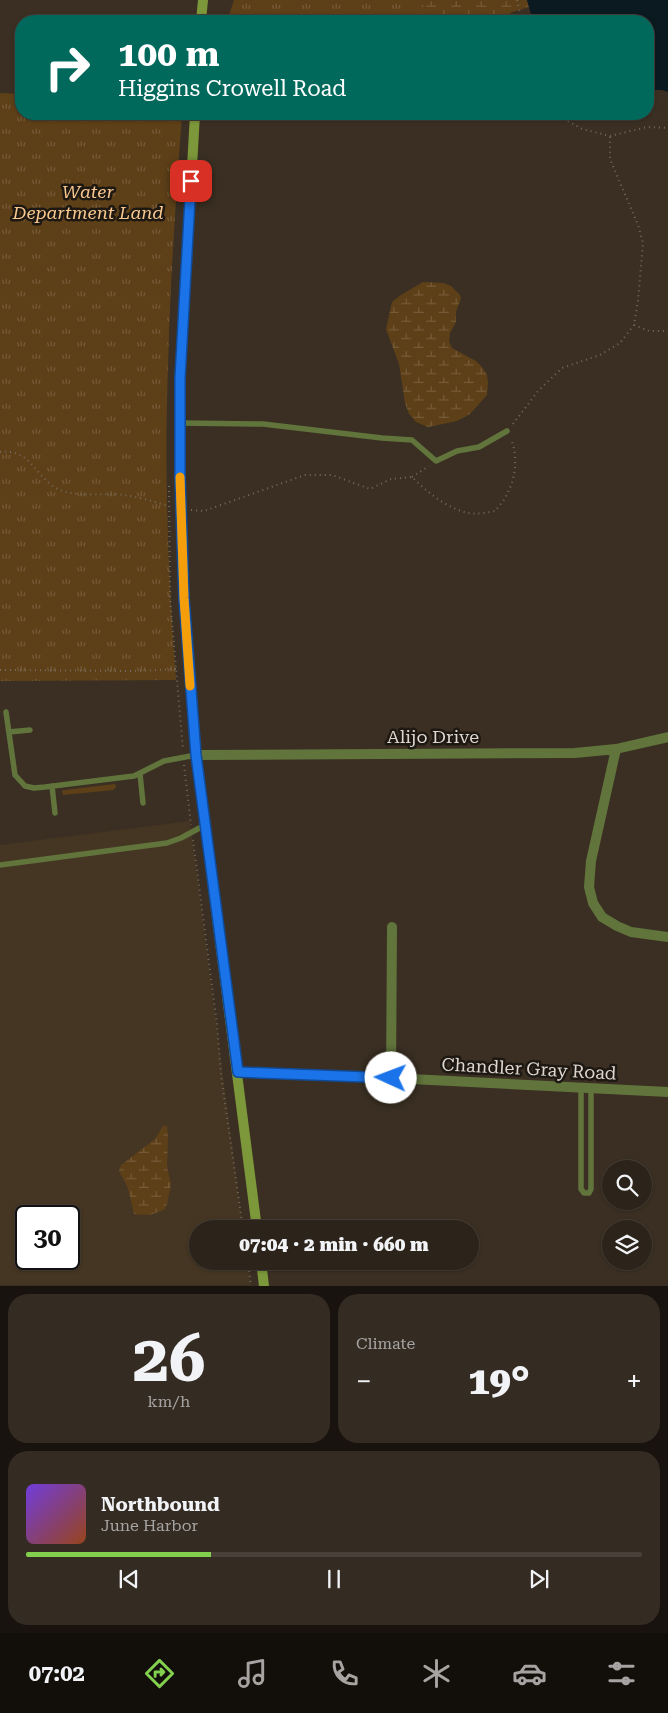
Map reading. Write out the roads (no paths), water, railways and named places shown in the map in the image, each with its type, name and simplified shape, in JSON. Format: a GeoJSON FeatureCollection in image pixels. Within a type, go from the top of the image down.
{"type":"FeatureCollection","features":[{"type":"Feature","properties":{"kind":"main road"},"geometry":{"type":"LineString","coordinates":[[202,15],[203,0]]}},
{"type":"Feature","properties":{"kind":"main road"},"geometry":{"type":"LineString","coordinates":[[195,120],[180,378],[184,598],[196,755],[256,1220]]}},
{"type":"Feature","properties":{"kind":"main road"},"geometry":{"type":"LineString","coordinates":[[262,1270],[264,1286]]}},
{"type":"Feature","properties":{"kind":"street","name":"Alijo Drive"},"geometry":{"type":"LineString","coordinates":[[196,755],[575,753],[616,749],[668,737]]}},
{"type":"Feature","properties":{"kind":"street"},"geometry":{"type":"LineString","coordinates":[[616,749],[591,861],[589,887],[593,903],[602,917],[617,926],[631,932],[668,937]]}},
{"type":"Feature","properties":{"kind":"street"},"geometry":{"type":"LineString","coordinates":[[391,1078],[392,927]]}},
{"type":"Feature","properties":{"kind":"street","name":"Chandler Gray Road"},"geometry":{"type":"LineString","coordinates":[[238,1072],[668,1092]]}},
{"type":"Feature","properties":{"kind":"lane"},"geometry":{"type":"LineString","coordinates":[[180,423],[263,424],[412,440],[436,461],[457,451],[479,447],[507,431]]}},
{"type":"Feature","properties":{"kind":"lane"},"geometry":{"type":"LineString","coordinates":[[6,712],[14,771],[17,779],[29,787],[134,776],[164,761],[196,755]]}},
{"type":"Feature","properties":{"kind":"lane"},"geometry":{"type":"LineString","coordinates":[[8,732],[30,730]]}},
{"type":"Feature","properties":{"kind":"lane"},"geometry":{"type":"LineString","coordinates":[[140,774],[143,803]]}},
{"type":"Feature","properties":{"kind":"lane"},"geometry":{"type":"LineString","coordinates":[[52,786],[55,813]]}},
{"type":"Feature","properties":{"kind":"lane"},"geometry":{"type":"LineString","coordinates":[[0,865],[167,843],[205,825]]}},
{"type":"Feature","properties":{"kind":"lane"},"geometry":{"type":"LineString","coordinates":[[581,1088],[581,1190],[584,1193],[590,1191],[592,1088]]}},
{"type":"Feature","properties":{"kind":"park label","name":"Water Department Land"},"geometry":{"type":"Point","coordinates":[88,202]}}]}
